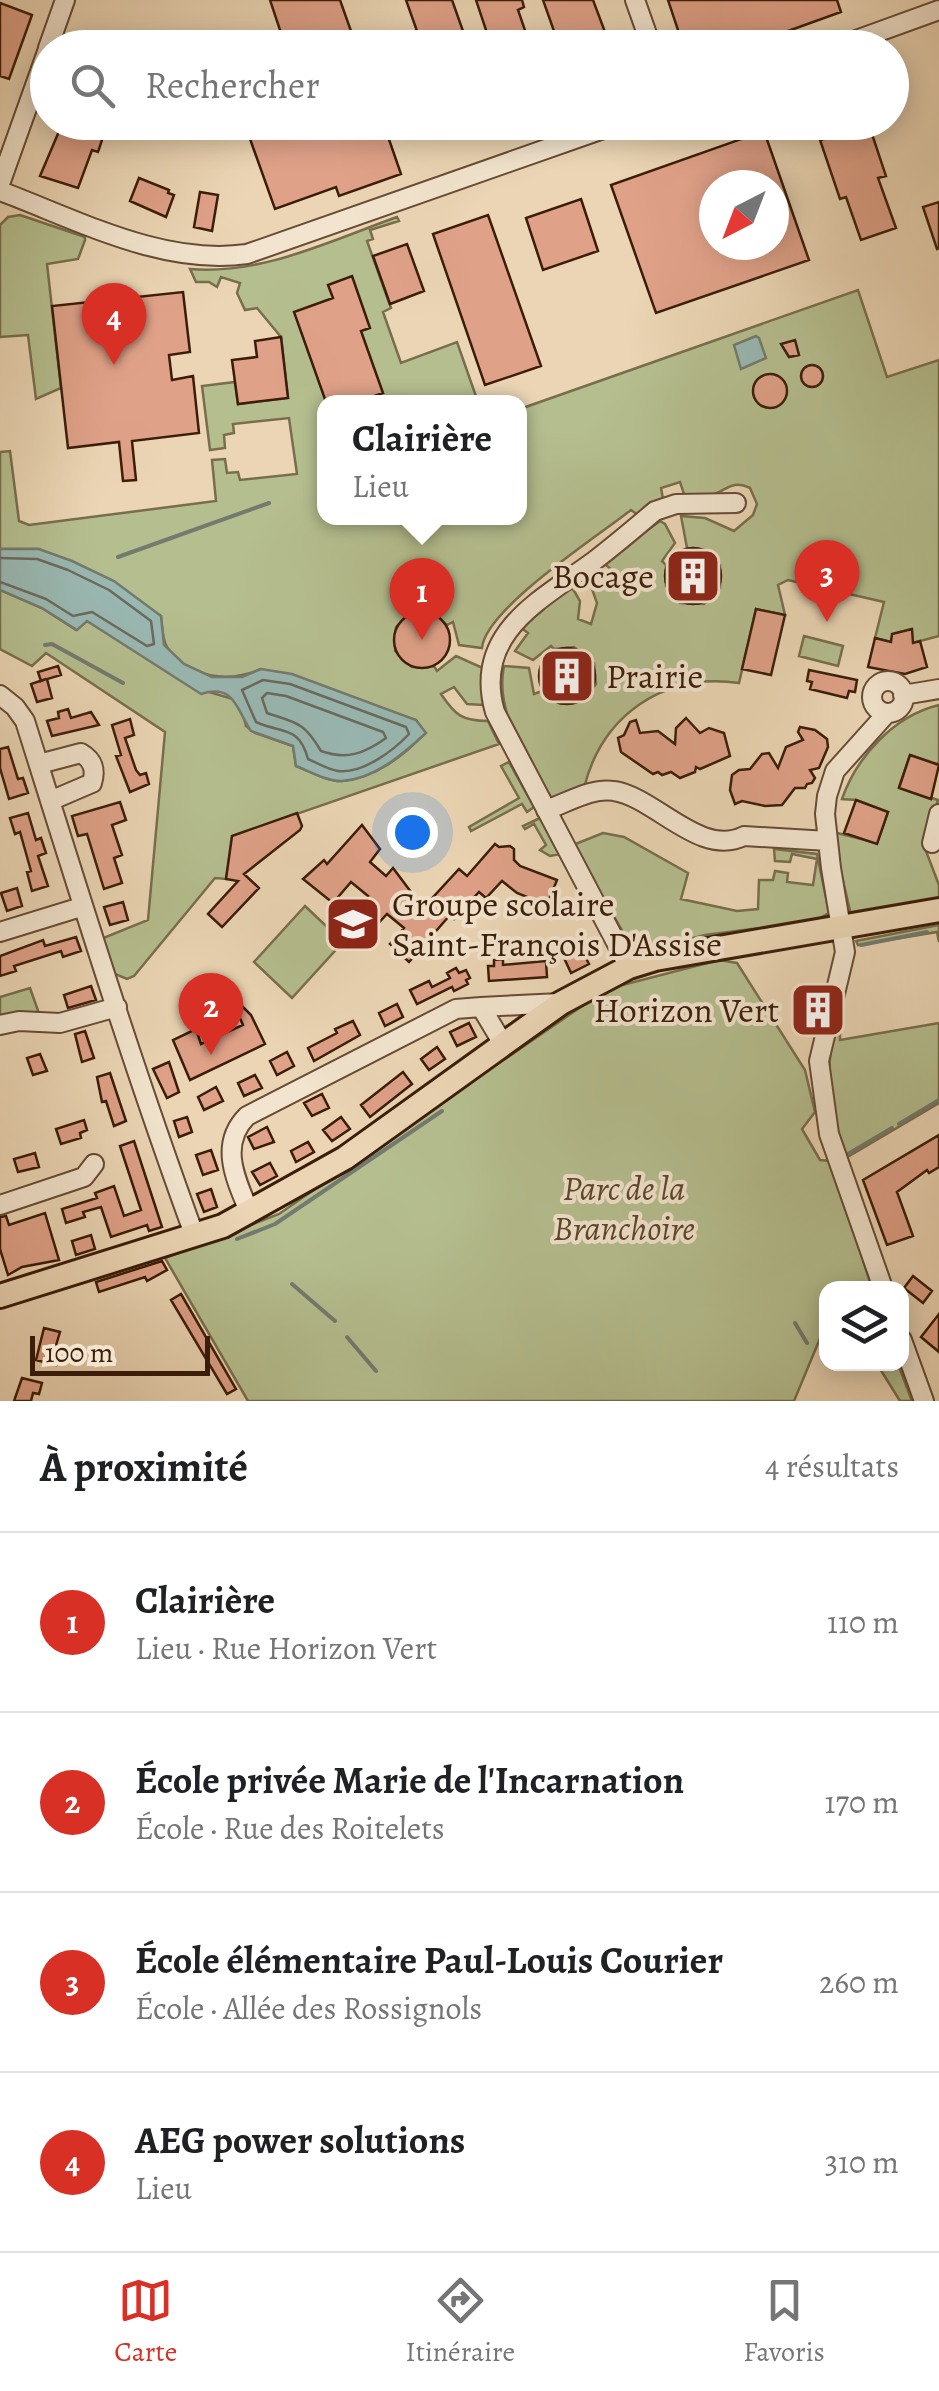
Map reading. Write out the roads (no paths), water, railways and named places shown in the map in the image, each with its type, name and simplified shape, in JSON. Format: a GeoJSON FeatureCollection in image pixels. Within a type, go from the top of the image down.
{"type":"FeatureCollection","features":[{"type":"Feature","properties":{"kind":"main road"},"geometry":{"type":"LineString","coordinates":[[0,1296],[223,1226],[345,1158],[561,1002],[629,966],[939,910]]}},
{"type":"Feature","properties":{"kind":"street"},"geometry":{"type":"LineString","coordinates":[[54,30],[65,0]]}},
{"type":"Feature","properties":{"kind":"street"},"geometry":{"type":"LineString","coordinates":[[636,0],[646,30]]}},
{"type":"Feature","properties":{"kind":"street"},"geometry":{"type":"LineString","coordinates":[[884,30],[939,10]]}},
{"type":"Feature","properties":{"kind":"street"},"geometry":{"type":"LineString","coordinates":[[0,184],[30,99]]}},
{"type":"Feature","properties":{"kind":"street"},"geometry":{"type":"LineString","coordinates":[[0,191],[135,241],[181,254],[216,258],[247,254],[572,140]]}},
{"type":"Feature","properties":{"kind":"street"},"geometry":{"type":"LineString","coordinates":[[629,966],[514,751],[490,696],[492,661],[501,640],[524,612],[656,512],[676,504],[736,502]]}},
{"type":"Feature","properties":{"kind":"street"},"geometry":{"type":"LineString","coordinates":[[887,713],[874,705],[872,695],[876,686],[895,683],[904,695]]}},
{"type":"Feature","properties":{"kind":"street"},"geometry":{"type":"LineString","coordinates":[[904,695],[939,689]]}},
{"type":"Feature","properties":{"kind":"street"},"geometry":{"type":"LineString","coordinates":[[0,695],[26,721],[81,908],[194,1234]]}},
{"type":"Feature","properties":{"kind":"street"},"geometry":{"type":"LineString","coordinates":[[880,1281],[832,1146],[820,1084],[822,1040],[845,952],[828,842],[826,796],[836,771],[887,713],[901,706],[904,695]]}},
{"type":"Feature","properties":{"kind":"street"},"geometry":{"type":"LineString","coordinates":[[39,764],[81,753],[93,767],[92,783],[50,802]]}},
{"type":"Feature","properties":{"kind":"street"},"geometry":{"type":"LineString","coordinates":[[546,810],[614,790],[654,809],[679,827],[706,836],[733,842],[744,836],[828,842]]}},
{"type":"Feature","properties":{"kind":"street"},"geometry":{"type":"LineString","coordinates":[[939,814],[935,842],[939,862]]}},
{"type":"Feature","properties":{"kind":"street"},"geometry":{"type":"LineString","coordinates":[[0,932],[81,908]]}},
{"type":"Feature","properties":{"kind":"street"},"geometry":{"type":"LineString","coordinates":[[249,1211],[230,1140],[247,1116],[456,1009],[561,1002]]}},
{"type":"Feature","properties":{"kind":"street"},"geometry":{"type":"LineString","coordinates":[[0,1026],[11,1022],[60,1023],[117,1007]]}},
{"type":"Feature","properties":{"kind":"street"},"geometry":{"type":"LineString","coordinates":[[481,1008],[502,1042]]}},
{"type":"Feature","properties":{"kind":"street"},"geometry":{"type":"LineString","coordinates":[[0,1205],[84,1178],[94,1164]]}},
{"type":"Feature","properties":{"kind":"street"},"geometry":{"type":"LineString","coordinates":[[909,1359],[924,1401]]}},
{"type":"Feature","properties":{"kind":"water"},"geometry":{"type":"Polygon","coordinates":[[[756,336],[766,358],[741,369],[734,345],[756,336]]]}},
{"type":"Feature","properties":{"kind":"water"},"geometry":{"type":"Polygon","coordinates":[[[0,549],[39,549],[114,581],[161,616],[164,645],[184,664],[212,677],[242,677],[261,669],[292,674],[416,720],[426,733],[388,764],[366,776],[331,780],[296,766],[293,746],[251,731],[228,696],[221,692],[201,694],[87,621],[77,630],[42,608],[0,590],[0,549]]]}},
{"type":"Feature","properties":{"kind":"waterway"},"geometry":{"type":"LineString","coordinates":[[118,557],[269,503]]}},
{"type":"Feature","properties":{"kind":"waterway"},"geometry":{"type":"LineString","coordinates":[[45,645],[52,644],[123,683]]}},
{"type":"Feature","properties":{"kind":"waterway"},"geometry":{"type":"LineString","coordinates":[[861,945],[927,932]]}},
{"type":"Feature","properties":{"kind":"waterway"},"geometry":{"type":"LineString","coordinates":[[899,1124],[939,1100]]}},
{"type":"Feature","properties":{"kind":"waterway"},"geometry":{"type":"LineString","coordinates":[[237,1239],[275,1224],[442,1111]]}},
{"type":"Feature","properties":{"kind":"waterway"},"geometry":{"type":"LineString","coordinates":[[848,1154],[892,1128]]}},
{"type":"Feature","properties":{"kind":"waterway"},"geometry":{"type":"LineString","coordinates":[[292,1284],[335,1321]]}},
{"type":"Feature","properties":{"kind":"waterway"},"geometry":{"type":"LineString","coordinates":[[795,1323],[807,1343]]}},
{"type":"Feature","properties":{"kind":"waterway"},"geometry":{"type":"LineString","coordinates":[[347,1337],[376,1371]]}},
{"type":"Feature","properties":{"kind":"place","name":"AEG power solutions"},"geometry":{"type":"Point","coordinates":[114,365]}},
{"type":"Feature","properties":{"kind":"place","name":"Bocage"},"geometry":{"type":"Point","coordinates":[693,576]}},
{"type":"Feature","properties":{"kind":"place","name":"École élémentaire Paul-Louis Courier"},"geometry":{"type":"Point","coordinates":[827,622]}},
{"type":"Feature","properties":{"kind":"place","name":"Clairière"},"geometry":{"type":"Point","coordinates":[422,640]}},
{"type":"Feature","properties":{"kind":"place","name":"Prairie"},"geometry":{"type":"Point","coordinates":[567,676]}},
{"type":"Feature","properties":{"kind":"place","name":"Groupe scolaire Saint-François D'Assise"},"geometry":{"type":"Point","coordinates":[353,924]}},
{"type":"Feature","properties":{"kind":"place","name":"Horizon Vert"},"geometry":{"type":"Point","coordinates":[818,1010]}},
{"type":"Feature","properties":{"kind":"place","name":"École privée Marie de l'Incarnation"},"geometry":{"type":"Point","coordinates":[211,1055]}},
{"type":"Feature","properties":{"kind":"park label","name":"Parc de la Branchoire"},"geometry":{"type":"Point","coordinates":[624,1208]}}]}
